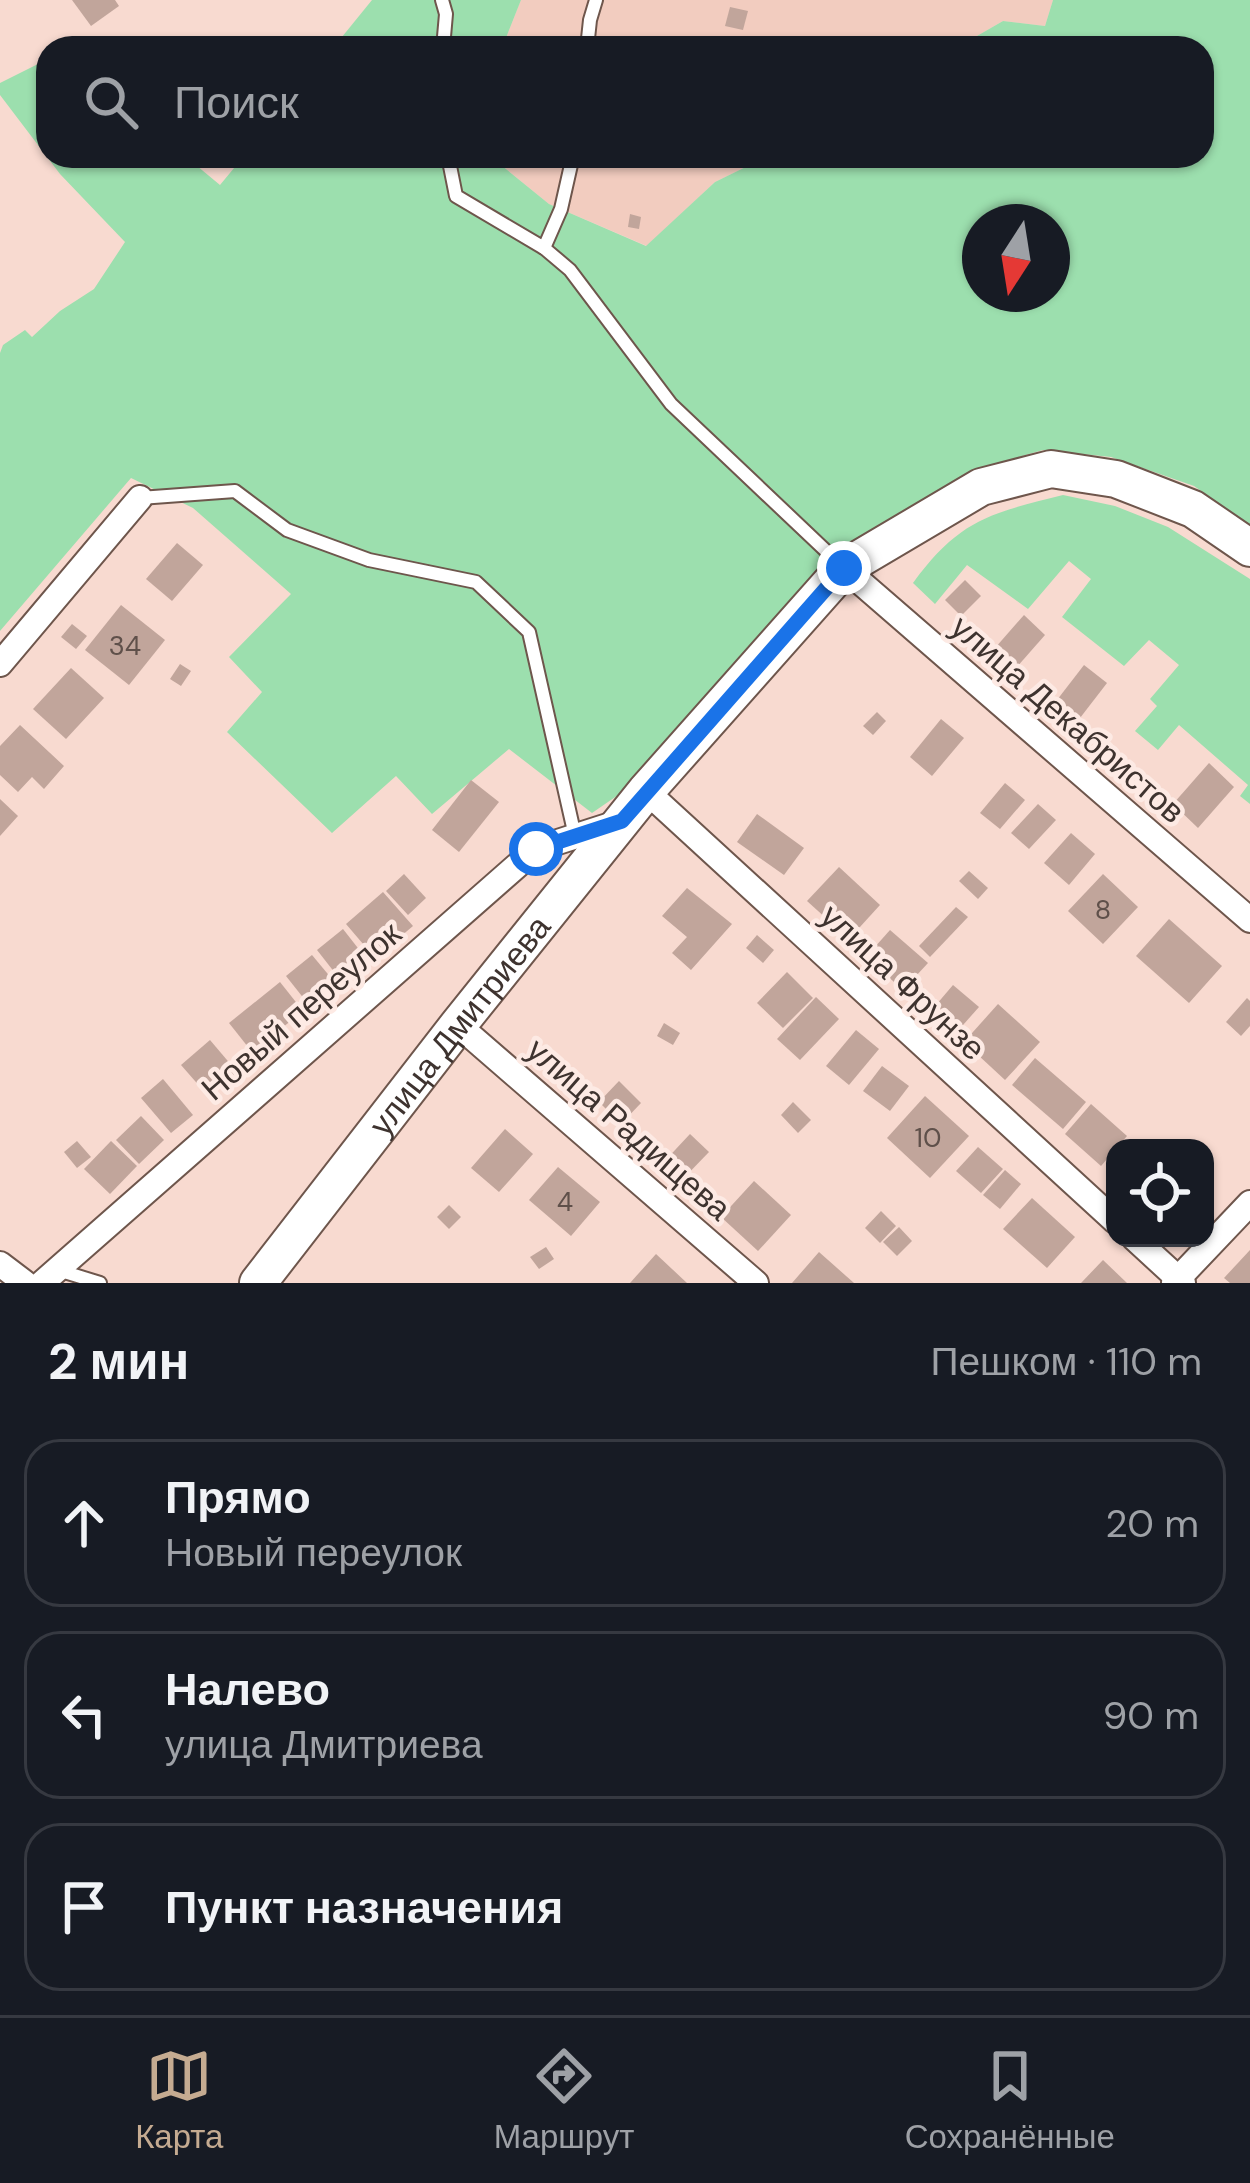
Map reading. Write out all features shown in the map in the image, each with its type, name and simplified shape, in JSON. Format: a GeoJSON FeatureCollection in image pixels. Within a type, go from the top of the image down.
{"type":"FeatureCollection","features":[{"type":"Feature","properties":{"kind":"street","name":"улица Дмитриева"},"geometry":{"type":"LineString","coordinates":[[258,1283],[646,791],[844,568],[981,487],[1052,469],[1116,478],[1174,501],[1250,548]]}},
{"type":"Feature","properties":{"kind":"street"},"geometry":{"type":"LineString","coordinates":[[0,664],[140,498]]}},
{"type":"Feature","properties":{"kind":"street","name":"улица Декабристов"},"geometry":{"type":"LineString","coordinates":[[844,568],[1250,920]]}},
{"type":"Feature","properties":{"kind":"street","name":"улица Фрунзе"},"geometry":{"type":"LineString","coordinates":[[646,791],[1106,1213]]}},
{"type":"Feature","properties":{"kind":"street","name":"Новый переулок"},"geometry":{"type":"LineString","coordinates":[[50,1277],[536,849],[622,821]]}},
{"type":"Feature","properties":{"kind":"street","name":"улица Радищева"},"geometry":{"type":"LineString","coordinates":[[458,1024],[756,1283]]}},
{"type":"Feature","properties":{"kind":"street"},"geometry":{"type":"LineString","coordinates":[[1143,1247],[1178,1282],[1250,1203]]}},
{"type":"Feature","properties":{"kind":"street"},"geometry":{"type":"LineString","coordinates":[[0,1264],[25,1283]]}},
{"type":"Feature","properties":{"kind":"lane"},"geometry":{"type":"LineString","coordinates":[[442,0],[443,36]]}},
{"type":"Feature","properties":{"kind":"lane"},"geometry":{"type":"LineString","coordinates":[[588,36],[596,0]]}},
{"type":"Feature","properties":{"kind":"lane"},"geometry":{"type":"LineString","coordinates":[[450,168],[456,196],[544,248],[570,270],[671,404],[844,568]]}},
{"type":"Feature","properties":{"kind":"lane"},"geometry":{"type":"LineString","coordinates":[[544,248],[561,209],[570,168]]}},
{"type":"Feature","properties":{"kind":"lane"},"geometry":{"type":"LineString","coordinates":[[140,498],[235,491],[287,530],[369,560],[476,582],[530,632],[574,836]]}},
{"type":"Feature","properties":{"kind":"lane"},"geometry":{"type":"LineString","coordinates":[[50,1277],[100,1283]]}},
{"type":"Feature","properties":{"kind":"shaded area"},"geometry":{"type":"Polygon","coordinates":[[[521,0],[1053,0],[1045,26],[1003,21],[977,36],[507,36],[521,0]]]}},
{"type":"Feature","properties":{"kind":"shaded area"},"geometry":{"type":"Polygon","coordinates":[[[505,168],[744,168],[715,182],[647,246],[549,204],[505,168]]]}},
{"type":"Feature","properties":{"kind":"green space"},"geometry":{"type":"Polygon","coordinates":[[[372,0],[521,0],[507,36],[343,36],[372,0]]]}},
{"type":"Feature","properties":{"kind":"green space"},"geometry":{"type":"Polygon","coordinates":[[[1053,0],[1250,0],[1250,525],[1194,486],[1111,457],[1043,450],[984,467],[897,514],[798,591],[624,791],[592,813],[509,749],[432,814],[396,776],[332,833],[227,732],[262,692],[229,657],[291,594],[193,508],[131,478],[0,631],[0,353],[3,345],[25,330],[32,337],[94,289],[125,242],[55,168],[199,168],[220,185],[234,168],[505,168],[549,204],[646,246],[715,182],[744,168],[1214,168],[1214,36],[977,36],[1003,21],[1045,26],[1053,0]]]}},
{"type":"Feature","properties":{"kind":"green space"},"geometry":{"type":"Polygon","coordinates":[[[36,65],[36,142],[0,95],[0,83],[36,65]]]}},
{"type":"Feature","properties":{"kind":"green space"},"geometry":{"type":"Polygon","coordinates":[[[1063,495],[1115,506],[1168,527],[1250,579],[1250,804],[1240,796],[1248,785],[1179,725],[1158,750],[1135,731],[1157,706],[1150,699],[1179,665],[1149,640],[1124,666],[1062,617],[1091,579],[1069,561],[1028,609],[967,565],[935,604],[913,583],[946,545],[978,522],[1063,495]]]}},
{"type":"Feature","properties":{"kind":"building"},"geometry":{"type":"Polygon","coordinates":[[[72,0],[115,0],[119,6],[91,26],[72,0]]]}},
{"type":"Feature","properties":{"kind":"building"},"geometry":{"type":"Polygon","coordinates":[[[730,7],[748,11],[743,30],[725,26],[730,7]]]}},
{"type":"Feature","properties":{"kind":"building"},"geometry":{"type":"Polygon","coordinates":[[[630,214],[641,217],[639,229],[628,227],[630,214]]]}},
{"type":"Feature","properties":{"kind":"building"},"geometry":{"type":"Polygon","coordinates":[[[177,543],[203,565],[172,601],[146,579],[177,543]]]}},
{"type":"Feature","properties":{"kind":"building"},"geometry":{"type":"Polygon","coordinates":[[[965,580],[981,596],[961,616],[945,600],[965,580]]]}},
{"type":"Feature","properties":{"kind":"building"},"geometry":{"type":"Polygon","coordinates":[[[121,605],[165,640],[129,685],[85,650],[121,605]]]}},
{"type":"Feature","properties":{"kind":"building"},"geometry":{"type":"Polygon","coordinates":[[[1024,615],[1045,635],[1016,668],[995,648],[1024,615]]]}},
{"type":"Feature","properties":{"kind":"building"},"geometry":{"type":"Polygon","coordinates":[[[72,624],[87,636],[76,649],[61,637],[72,624]]]}},
{"type":"Feature","properties":{"kind":"building"},"geometry":{"type":"Polygon","coordinates":[[[180,664],[191,671],[181,686],[170,679],[180,664]]]}},
{"type":"Feature","properties":{"kind":"building"},"geometry":{"type":"Polygon","coordinates":[[[1084,665],[1107,683],[1080,718],[1057,700],[1084,665]]]}},
{"type":"Feature","properties":{"kind":"building"},"geometry":{"type":"Polygon","coordinates":[[[71,668],[104,698],[66,739],[33,709],[71,668]]]}},
{"type":"Feature","properties":{"kind":"building"},"geometry":{"type":"Polygon","coordinates":[[[877,712],[886,721],[873,735],[863,726],[877,712]]]}},
{"type":"Feature","properties":{"kind":"building"},"geometry":{"type":"Polygon","coordinates":[[[941,719],[964,738],[932,776],[910,757],[941,719]]]}},
{"type":"Feature","properties":{"kind":"building"},"geometry":{"type":"Polygon","coordinates":[[[20,725],[64,766],[44,789],[32,777],[18,792],[0,775],[0,746],[20,725]]]}},
{"type":"Feature","properties":{"kind":"building"},"geometry":{"type":"Polygon","coordinates":[[[1209,763],[1234,787],[1198,828],[1173,804],[1209,763]]]}},
{"type":"Feature","properties":{"kind":"building"},"geometry":{"type":"Polygon","coordinates":[[[471,780],[499,802],[459,852],[432,830],[471,780]]]}},
{"type":"Feature","properties":{"kind":"building"},"geometry":{"type":"Polygon","coordinates":[[[1005,783],[1025,800],[1000,829],[980,813],[1005,783]]]}},
{"type":"Feature","properties":{"kind":"building"},"geometry":{"type":"Polygon","coordinates":[[[0,799],[18,816],[0,836],[0,799]]]}},
{"type":"Feature","properties":{"kind":"building"},"geometry":{"type":"Polygon","coordinates":[[[1038,804],[1056,820],[1029,849],[1011,833],[1038,804]]]}},
{"type":"Feature","properties":{"kind":"building"},"geometry":{"type":"Polygon","coordinates":[[[757,814],[804,848],[784,875],[737,842],[757,814]]]}},
{"type":"Feature","properties":{"kind":"building"},"geometry":{"type":"Polygon","coordinates":[[[1071,833],[1095,854],[1069,885],[1044,863],[1071,833]]]}},
{"type":"Feature","properties":{"kind":"building"},"geometry":{"type":"Polygon","coordinates":[[[839,867],[880,905],[849,939],[807,901],[839,867]]]}},
{"type":"Feature","properties":{"kind":"building"},"geometry":{"type":"Polygon","coordinates":[[[969,871],[988,888],[978,899],[959,881],[969,871]]]}},
{"type":"Feature","properties":{"kind":"building"},"geometry":{"type":"Polygon","coordinates":[[[404,874],[426,898],[408,915],[386,891],[404,874]]]}},
{"type":"Feature","properties":{"kind":"building"},"geometry":{"type":"Polygon","coordinates":[[[1103,874],[1138,907],[1103,944],[1068,911],[1103,874]]]}},
{"type":"Feature","properties":{"kind":"building"},"geometry":{"type":"Polygon","coordinates":[[[687,888],[732,924],[691,970],[672,953],[687,937],[662,916],[687,888]]]}},
{"type":"Feature","properties":{"kind":"building"},"geometry":{"type":"Polygon","coordinates":[[[383,892],[413,926],[375,958],[346,924],[383,892]]]}},
{"type":"Feature","properties":{"kind":"building"},"geometry":{"type":"Polygon","coordinates":[[[956,907],[968,917],[930,957],[919,946],[956,907]]]}},
{"type":"Feature","properties":{"kind":"building"},"geometry":{"type":"Polygon","coordinates":[[[1169,919],[1222,966],[1189,1003],[1136,956],[1169,919]]]}},
{"type":"Feature","properties":{"kind":"building"},"geometry":{"type":"Polygon","coordinates":[[[343,929],[361,952],[335,973],[317,950],[343,929]]]}},
{"type":"Feature","properties":{"kind":"building"},"geometry":{"type":"Polygon","coordinates":[[[890,930],[928,963],[903,990],[866,957],[890,930]]]}},
{"type":"Feature","properties":{"kind":"building"},"geometry":{"type":"Polygon","coordinates":[[[757,935],[774,950],[763,963],[746,948],[757,935]]]}},
{"type":"Feature","properties":{"kind":"building"},"geometry":{"type":"Polygon","coordinates":[[[312,955],[332,979],[305,1000],[286,976],[312,955]]]}},
{"type":"Feature","properties":{"kind":"building"},"geometry":{"type":"Polygon","coordinates":[[[787,972],[813,998],[783,1028],[757,1003],[787,972]]]}},
{"type":"Feature","properties":{"kind":"building"},"geometry":{"type":"Polygon","coordinates":[[[280,982],[303,1011],[252,1052],[229,1023],[280,982]]]}},
{"type":"Feature","properties":{"kind":"building"},"geometry":{"type":"Polygon","coordinates":[[[953,985],[979,1007],[955,1034],[930,1012],[953,985]]]}},
{"type":"Feature","properties":{"kind":"building"},"geometry":{"type":"Polygon","coordinates":[[[816,997],[839,1019],[800,1060],[777,1039],[816,997]]]}},
{"type":"Feature","properties":{"kind":"building"},"geometry":{"type":"Polygon","coordinates":[[[1247,998],[1250,1026],[1241,1036],[1226,1022],[1247,998]]]}},
{"type":"Feature","properties":{"kind":"building"},"geometry":{"type":"Polygon","coordinates":[[[998,1004],[1040,1042],[1005,1080],[964,1042],[998,1004]]]}},
{"type":"Feature","properties":{"kind":"building"},"geometry":{"type":"Polygon","coordinates":[[[664,1023],[680,1033],[673,1045],[657,1036],[664,1023]]]}},
{"type":"Feature","properties":{"kind":"building"},"geometry":{"type":"Polygon","coordinates":[[[856,1030],[879,1049],[849,1085],[826,1066],[856,1030]]]}},
{"type":"Feature","properties":{"kind":"building"},"geometry":{"type":"Polygon","coordinates":[[[210,1040],[238,1073],[209,1097],[181,1065],[210,1040]]]}},
{"type":"Feature","properties":{"kind":"building"},"geometry":{"type":"Polygon","coordinates":[[[1035,1058],[1086,1102],[1063,1129],[1012,1085],[1035,1058]]]}},
{"type":"Feature","properties":{"kind":"building"},"geometry":{"type":"Polygon","coordinates":[[[882,1066],[909,1086],[890,1111],[863,1091],[882,1066]]]}},
{"type":"Feature","properties":{"kind":"building"},"geometry":{"type":"Polygon","coordinates":[[[163,1079],[193,1115],[171,1133],[141,1098],[163,1079]]]}},
{"type":"Feature","properties":{"kind":"building"},"geometry":{"type":"Polygon","coordinates":[[[619,1081],[641,1103],[621,1124],[599,1102],[619,1081]]]}},
{"type":"Feature","properties":{"kind":"building"},"geometry":{"type":"Polygon","coordinates":[[[925,1096],[969,1136],[930,1178],[887,1138],[925,1096]]]}},
{"type":"Feature","properties":{"kind":"building"},"geometry":{"type":"Polygon","coordinates":[[[793,1102],[811,1120],[798,1133],[781,1115],[793,1102]]]}},
{"type":"Feature","properties":{"kind":"building"},"geometry":{"type":"Polygon","coordinates":[[[1091,1104],[1127,1136],[1106,1139],[1106,1160],[1101,1166],[1065,1134],[1091,1104]]]}},
{"type":"Feature","properties":{"kind":"building"},"geometry":{"type":"Polygon","coordinates":[[[141,1116],[164,1140],[139,1164],[116,1140],[141,1116]]]}},
{"type":"Feature","properties":{"kind":"building"},"geometry":{"type":"Polygon","coordinates":[[[505,1129],[533,1154],[499,1192],[471,1168],[505,1129]]]}},
{"type":"Feature","properties":{"kind":"building"},"geometry":{"type":"Polygon","coordinates":[[[690,1134],[709,1152],[680,1182],[661,1165],[690,1134]]]}},
{"type":"Feature","properties":{"kind":"building"},"geometry":{"type":"Polygon","coordinates":[[[77,1141],[91,1157],[77,1168],[64,1152],[77,1141]]]}},
{"type":"Feature","properties":{"kind":"building"},"geometry":{"type":"Polygon","coordinates":[[[111,1141],[137,1166],[110,1194],[84,1169],[111,1141]]]}},
{"type":"Feature","properties":{"kind":"building"},"geometry":{"type":"Polygon","coordinates":[[[978,1147],[1003,1169],[981,1193],[956,1171],[978,1147]]]}},
{"type":"Feature","properties":{"kind":"building"},"geometry":{"type":"Polygon","coordinates":[[[558,1167],[600,1202],[571,1236],[529,1200],[558,1167]]]}},
{"type":"Feature","properties":{"kind":"building"},"geometry":{"type":"Polygon","coordinates":[[[1005,1170],[1021,1184],[1000,1209],[983,1195],[1005,1170]]]}},
{"type":"Feature","properties":{"kind":"building"},"geometry":{"type":"Polygon","coordinates":[[[754,1181],[791,1215],[758,1251],[721,1217],[754,1181]]]}},
{"type":"Feature","properties":{"kind":"building"},"geometry":{"type":"Polygon","coordinates":[[[1032,1198],[1075,1237],[1047,1268],[1003,1229],[1032,1198]]]}},
{"type":"Feature","properties":{"kind":"building"},"geometry":{"type":"Polygon","coordinates":[[[449,1205],[461,1217],[449,1229],[437,1217],[449,1205]]]}},
{"type":"Feature","properties":{"kind":"building"},"geometry":{"type":"Polygon","coordinates":[[[881,1211],[896,1226],[880,1243],[865,1228],[881,1211]]]}},
{"type":"Feature","properties":{"kind":"building"},"geometry":{"type":"Polygon","coordinates":[[[899,1227],[912,1241],[897,1256],[883,1242],[899,1227]]]}},
{"type":"Feature","properties":{"kind":"building"},"geometry":{"type":"Polygon","coordinates":[[[546,1247],[554,1259],[539,1269],[530,1257],[546,1247]]]}},
{"type":"Feature","properties":{"kind":"building"},"geometry":{"type":"Polygon","coordinates":[[[1250,1250],[1250,1283],[1230,1283],[1224,1278],[1250,1250]]]}},
{"type":"Feature","properties":{"kind":"building"},"geometry":{"type":"Polygon","coordinates":[[[819,1252],[854,1283],[792,1283],[819,1252]]]}},
{"type":"Feature","properties":{"kind":"building"},"geometry":{"type":"Polygon","coordinates":[[[656,1254],[687,1283],[630,1283],[656,1254]]]}},
{"type":"Feature","properties":{"kind":"building"},"geometry":{"type":"Polygon","coordinates":[[[1103,1260],[1127,1283],[1081,1283],[1103,1260]]]}},
{"type":"Feature","properties":{"kind":"route"},"geometry":{"type":"LineString","coordinates":[[536,849],[622,821],[844,568]]}}]}
